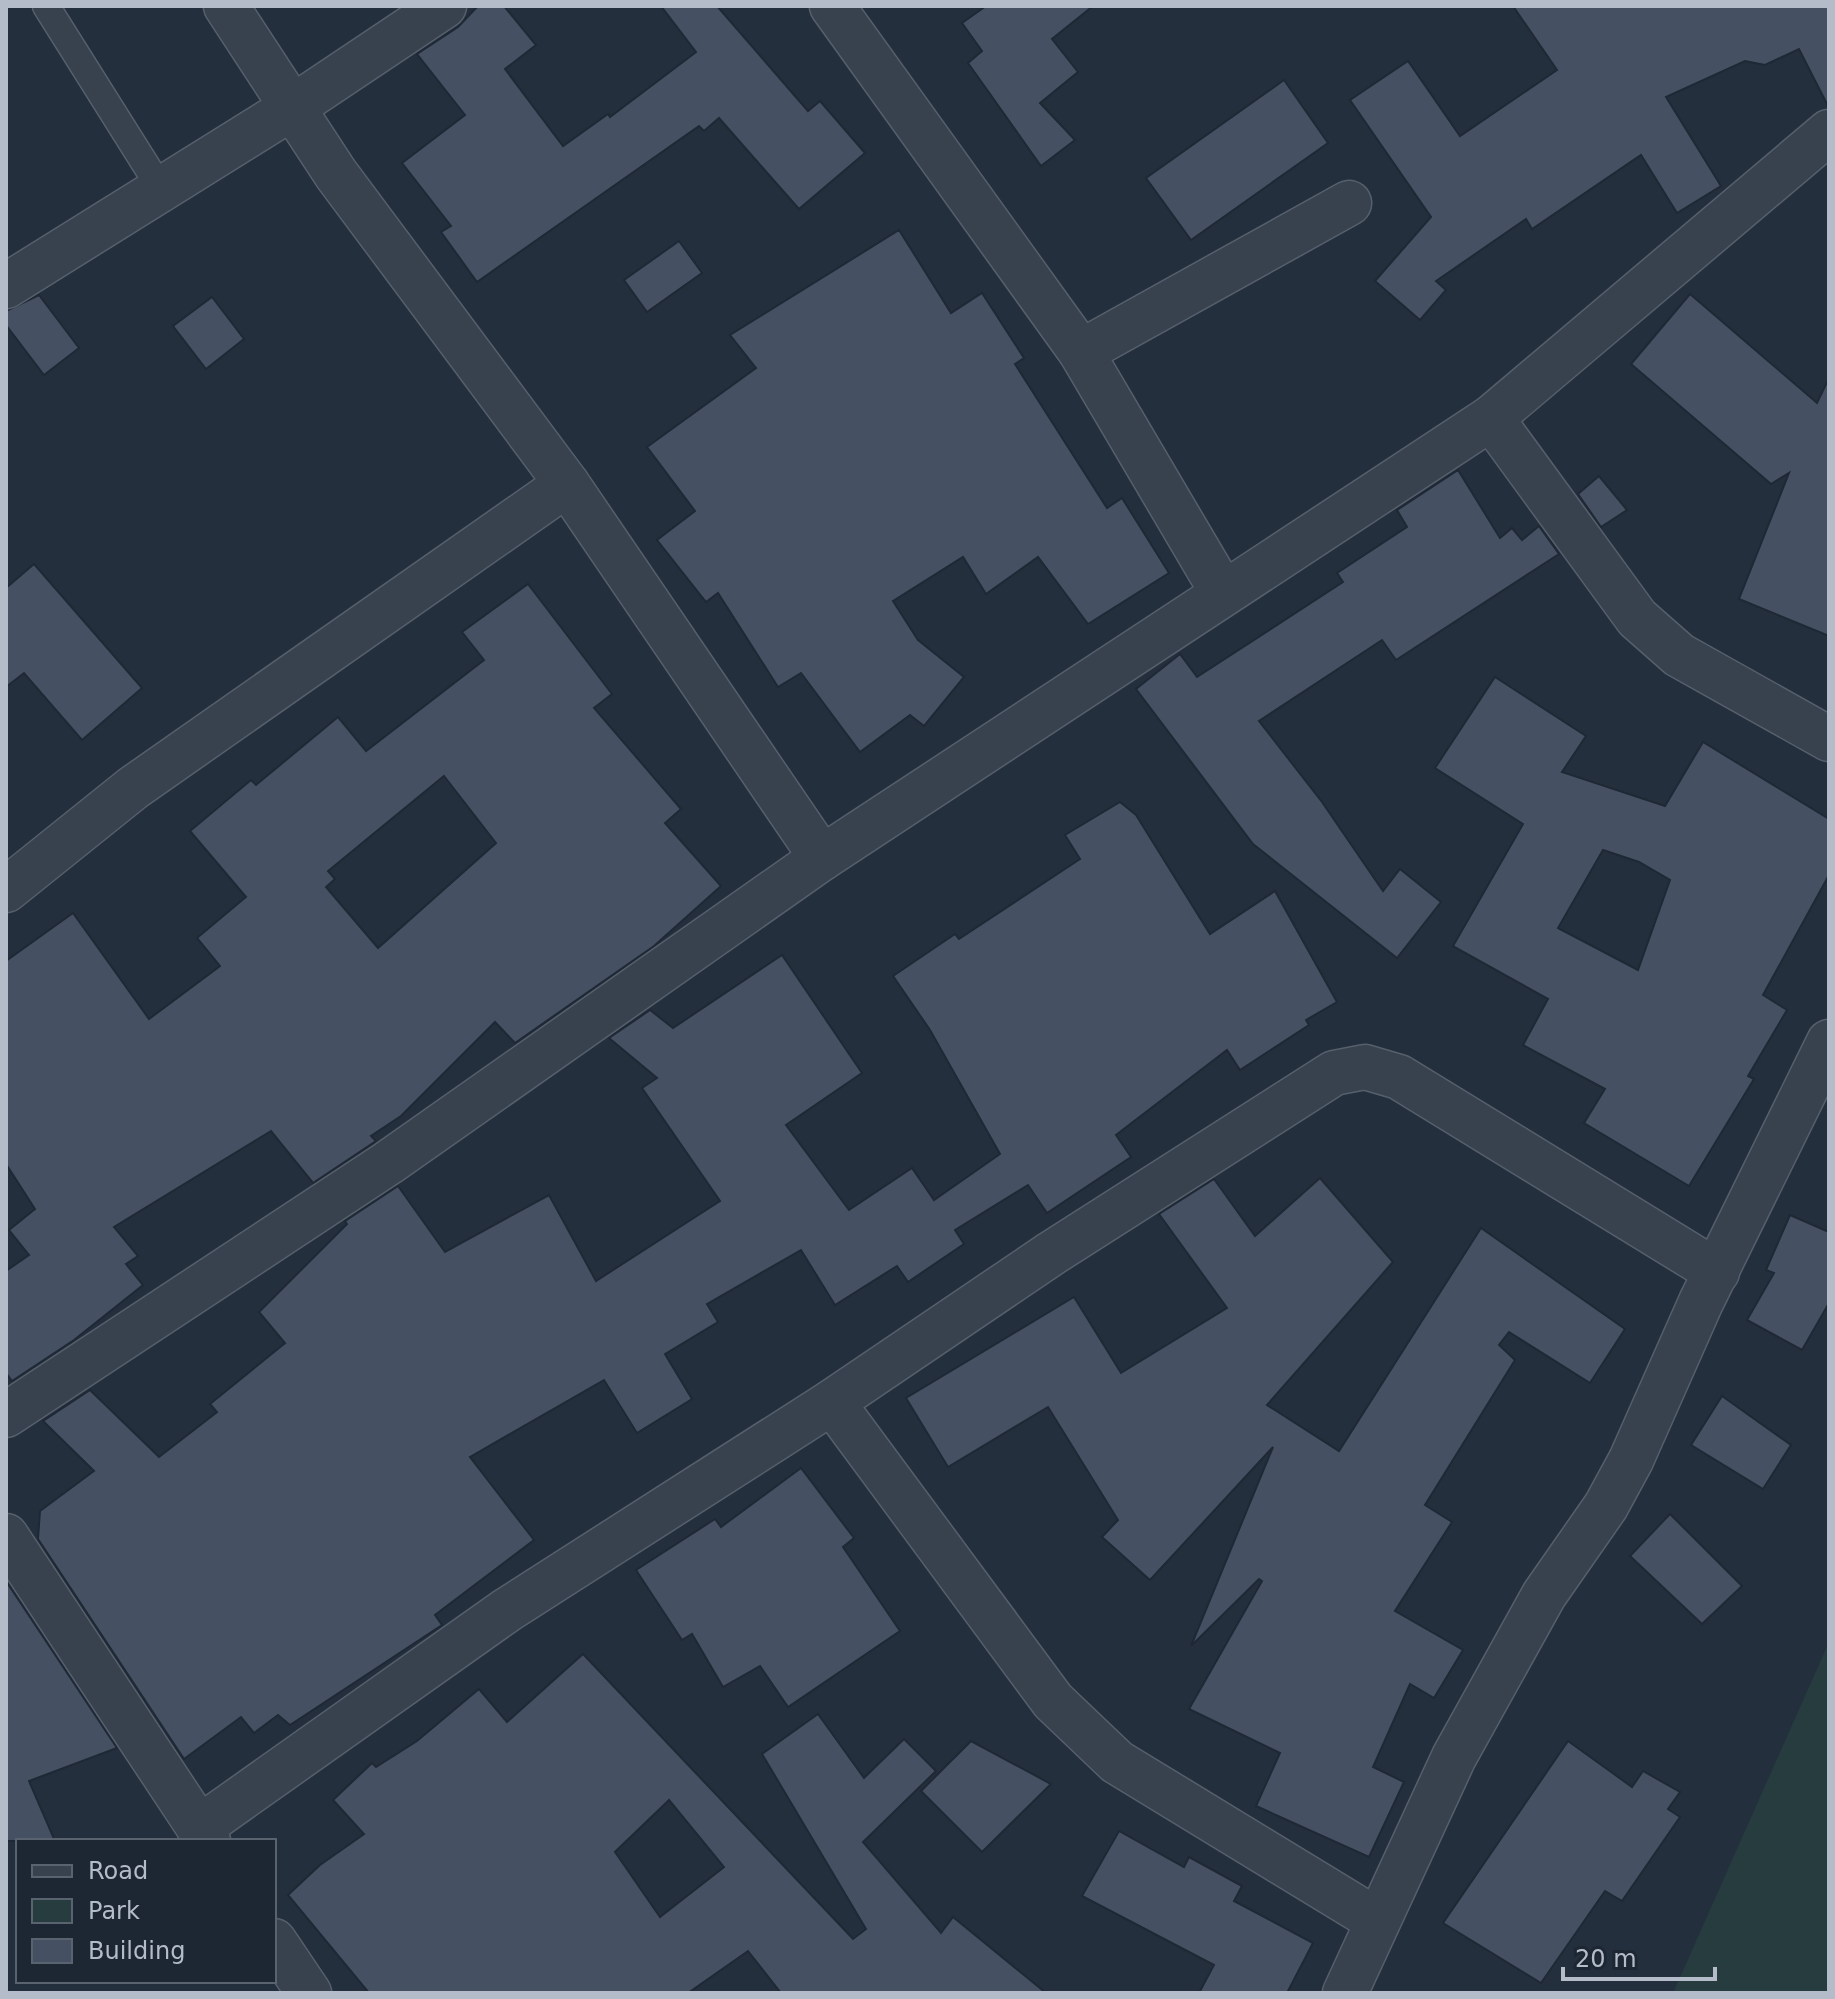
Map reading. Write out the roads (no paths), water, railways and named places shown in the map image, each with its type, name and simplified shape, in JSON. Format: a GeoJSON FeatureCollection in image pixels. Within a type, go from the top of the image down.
{"type":"FeatureCollection","features":[{"type":"Feature","properties":{"kind":"street"},"geometry":{"type":"LineString","coordinates":[[226,6],[336,174],[567,484],[822,858]]}},
{"type":"Feature","properties":{"kind":"street"},"geometry":{"type":"LineString","coordinates":[[6,286],[293,107],[444,6]]}},
{"type":"Feature","properties":{"kind":"street"},"geometry":{"type":"LineString","coordinates":[[832,6],[1081,352],[1223,593]]}},
{"type":"Feature","properties":{"kind":"street"},"geometry":{"type":"LineString","coordinates":[[6,1415],[388,1163],[822,858],[1491,418],[1829,132]]}},
{"type":"Feature","properties":{"kind":"street"},"geometry":{"type":"LineString","coordinates":[[1081,352],[1349,203]]}},
{"type":"Feature","properties":{"kind":"street"},"geometry":{"type":"LineString","coordinates":[[1491,418],[1637,618],[1679,655],[1829,739]]}},
{"type":"Feature","properties":{"kind":"street"},"geometry":{"type":"LineString","coordinates":[[6,890],[133,788],[567,484]]}},
{"type":"Feature","properties":{"kind":"street"},"geometry":{"type":"LineString","coordinates":[[1345,1993],[1454,1757],[1544,1595],[1606,1506],[1631,1460],[1717,1272],[1829,1042]]}},
{"type":"Feature","properties":{"kind":"street"},"geometry":{"type":"LineString","coordinates":[[6,1536],[203,1834],[507,1610],[832,1402],[1052,1253],[1334,1073],[1365,1067],[1399,1077],[1717,1272]]}},
{"type":"Feature","properties":{"kind":"street"},"geometry":{"type":"LineString","coordinates":[[832,1402],[1053,1701],[1077,1726],[1117,1762],[1378,1921]]}},
{"type":"Feature","properties":{"kind":"street"},"geometry":{"type":"LineString","coordinates":[[276,1944],[309,1993]]}},
{"type":"Feature","properties":{"kind":"lane"},"geometry":{"type":"LineString","coordinates":[[46,6],[161,189]]}}]}
